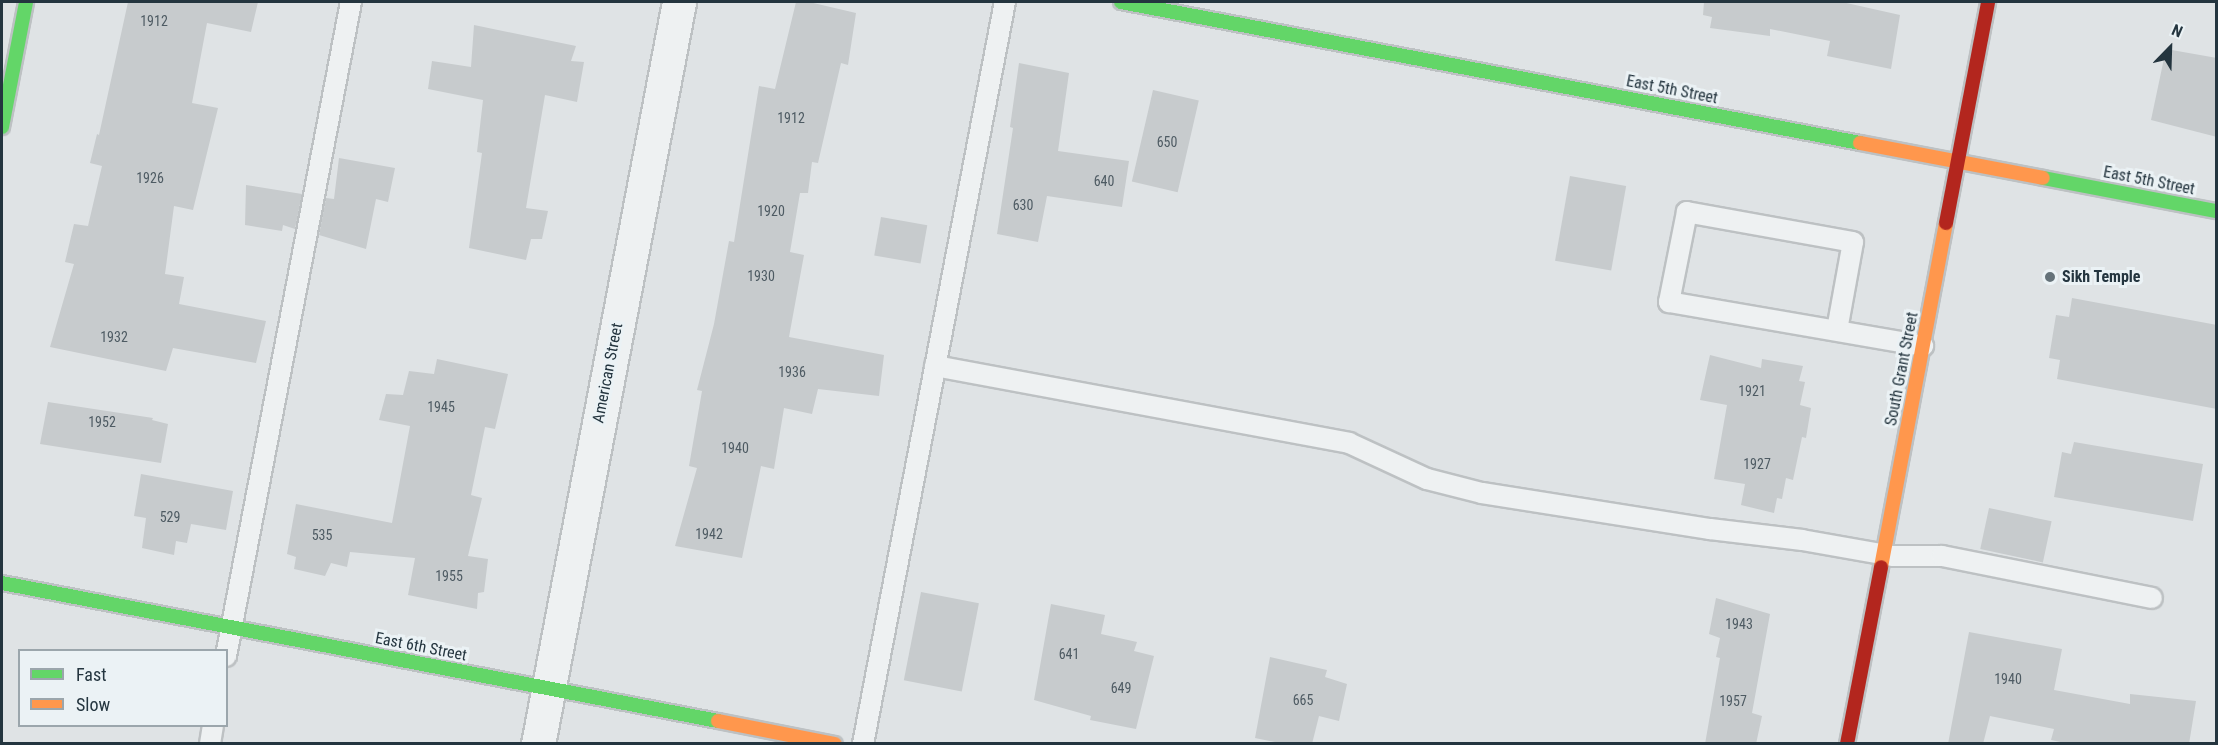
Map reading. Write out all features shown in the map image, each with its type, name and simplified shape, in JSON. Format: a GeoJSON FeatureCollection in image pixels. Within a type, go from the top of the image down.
{"type":"FeatureCollection","features":[{"type":"Feature","properties":{"kind":"street"},"geometry":{"type":"LineString","coordinates":[[2,127],[26,2]]}},
{"type":"Feature","properties":{"kind":"street","name":"American Street"},"geometry":{"type":"LineString","coordinates":[[538,744],[679,2]]}},
{"type":"Feature","properties":{"kind":"street","name":"East 5th Street"},"geometry":{"type":"LineString","coordinates":[[1121,2],[2217,211]]}},
{"type":"Feature","properties":{"kind":"street","name":"South Grant Street"},"geometry":{"type":"LineString","coordinates":[[1847,744],[1988,2]]}},
{"type":"Feature","properties":{"kind":"street","name":"East 6th Street"},"geometry":{"type":"LineString","coordinates":[[2,583],[835,744]]}},
{"type":"Feature","properties":{"kind":"lane"},"geometry":{"type":"LineString","coordinates":[[228,649],[351,2]]}},
{"type":"Feature","properties":{"kind":"lane"},"geometry":{"type":"LineString","coordinates":[[863,744],[1005,2]]}},
{"type":"Feature","properties":{"kind":"lane"},"geometry":{"type":"LineString","coordinates":[[1837,330],[1853,242],[1687,212],[1668,302],[1923,346]]}},
{"type":"Feature","properties":{"kind":"lane"},"geometry":{"type":"LineString","coordinates":[[935,366],[1349,444],[1427,479],[1482,493],[1883,554],[1942,556],[2152,598]]}},
{"type":"Feature","properties":{"kind":"lane"},"geometry":{"type":"LineString","coordinates":[[210,744],[213,727]]}},
{"type":"Feature","properties":{"kind":"building"},"geometry":{"type":"Polygon","coordinates":[[[128,2],[258,2],[251,32],[207,23],[192,103],[218,108],[193,210],[174,206],[165,274],[184,277],[179,304],[266,321],[256,363],[173,348],[166,371],[50,347],[74,264],[65,262],[74,224],[88,226],[102,166],[90,163],[97,134],[99,135],[128,2]]]}},
{"type":"Feature","properties":{"kind":"building"},"geometry":{"type":"Polygon","coordinates":[[[796,2],[809,2],[856,13],[848,65],[841,63],[818,163],[812,162],[808,193],[800,193],[790,252],[804,255],[789,337],[884,355],[879,396],[818,389],[812,414],[784,408],[774,469],[761,466],[742,558],[675,546],[697,468],[689,466],[702,391],[697,390],[714,324],[729,241],[734,242],[759,86],[775,89],[796,2]]]}},
{"type":"Feature","properties":{"kind":"building"},"geometry":{"type":"Polygon","coordinates":[[[1704,2],[1842,2],[1900,15],[1891,69],[1827,56],[1830,41],[1770,29],[1770,36],[1710,28],[1712,17],[1703,15],[1704,2]]]}},
{"type":"Feature","properties":{"kind":"building"},"geometry":{"type":"Polygon","coordinates":[[[474,25],[576,46],[571,61],[584,62],[577,102],[545,95],[526,208],[548,211],[542,239],[531,239],[526,260],[469,248],[482,153],[477,152],[483,100],[428,89],[432,61],[471,67],[474,25]]]}},
{"type":"Feature","properties":{"kind":"building"},"geometry":{"type":"Polygon","coordinates":[[[2166,49],[2217,58],[2217,137],[2151,120],[2166,49]]]}},
{"type":"Feature","properties":{"kind":"building"},"geometry":{"type":"Polygon","coordinates":[[[1019,63],[1069,73],[1058,151],[1129,161],[1122,207],[1047,196],[1038,242],[997,234],[1013,128],[1010,127],[1019,63]]]}},
{"type":"Feature","properties":{"kind":"building"},"geometry":{"type":"Polygon","coordinates":[[[1153,90],[1199,101],[1178,192],[1132,182],[1153,90]]]}},
{"type":"Feature","properties":{"kind":"building"},"geometry":{"type":"Polygon","coordinates":[[[339,158],[395,168],[388,202],[376,199],[366,249],[319,235],[326,198],[334,199],[339,158]]]}},
{"type":"Feature","properties":{"kind":"building"},"geometry":{"type":"Polygon","coordinates":[[[1570,176],[1626,186],[1611,271],[1555,261],[1570,176]]]}},
{"type":"Feature","properties":{"kind":"building"},"geometry":{"type":"Polygon","coordinates":[[[246,185],[302,194],[295,229],[283,225],[282,231],[245,225],[246,185]]]}},
{"type":"Feature","properties":{"kind":"building"},"geometry":{"type":"Polygon","coordinates":[[[881,217],[927,225],[921,264],[874,255],[881,217]]]}},
{"type":"Feature","properties":{"kind":"building"},"geometry":{"type":"Polygon","coordinates":[[[2072,298],[2217,325],[2217,409],[2057,379],[2060,360],[2049,358],[2056,315],[2069,317],[2072,298]]]}},
{"type":"Feature","properties":{"kind":"building"},"geometry":{"type":"Polygon","coordinates":[[[1710,355],[1761,368],[1762,359],[1803,366],[1799,381],[1805,382],[1800,405],[1811,408],[1806,438],[1802,437],[1793,480],[1786,478],[1782,499],[1777,498],[1774,513],[1741,505],[1745,484],[1714,479],[1727,405],[1700,400],[1710,355]]]}},
{"type":"Feature","properties":{"kind":"building"},"geometry":{"type":"Polygon","coordinates":[[[437,359],[508,374],[495,429],[485,427],[471,495],[482,498],[468,556],[488,559],[484,592],[478,593],[477,609],[408,595],[415,558],[350,552],[347,567],[331,563],[325,576],[294,569],[296,557],[287,554],[296,504],[392,523],[410,426],[379,420],[386,394],[403,395],[409,371],[434,374],[437,359]]]}},
{"type":"Feature","properties":{"kind":"building"},"geometry":{"type":"Polygon","coordinates":[[[48,402],[153,418],[152,420],[168,424],[161,463],[40,444],[48,402]]]}},
{"type":"Feature","properties":{"kind":"building"},"geometry":{"type":"Polygon","coordinates":[[[2074,442],[2203,464],[2193,521],[2054,497],[2062,452],[2071,454],[2074,442]]]}},
{"type":"Feature","properties":{"kind":"building"},"geometry":{"type":"Polygon","coordinates":[[[141,474],[233,491],[226,530],[191,524],[187,543],[176,541],[174,555],[142,548],[146,518],[134,516],[141,474]]]}},
{"type":"Feature","properties":{"kind":"building"},"geometry":{"type":"Polygon","coordinates":[[[1989,508],[2052,521],[2043,562],[1980,549],[1989,508]]]}},
{"type":"Feature","properties":{"kind":"building"},"geometry":{"type":"Polygon","coordinates":[[[921,592],[979,603],[962,692],[904,680],[921,592]]]}},
{"type":"Feature","properties":{"kind":"building"},"geometry":{"type":"Polygon","coordinates":[[[1716,598],[1770,614],[1752,713],[1762,716],[1756,744],[1705,744],[1720,658],[1716,657],[1720,638],[1709,634],[1716,598]]]}},
{"type":"Feature","properties":{"kind":"building"},"geometry":{"type":"Polygon","coordinates":[[[1051,604],[1105,615],[1101,634],[1137,642],[1134,651],[1154,656],[1136,729],[1090,720],[1091,716],[1034,700],[1051,604]]]}},
{"type":"Feature","properties":{"kind":"building"},"geometry":{"type":"Polygon","coordinates":[[[1969,632],[2062,649],[2054,690],[2130,704],[2130,694],[2196,701],[2189,744],[2070,744],[2051,740],[2054,729],[1990,716],[1983,744],[1948,744],[1969,632]]]}},
{"type":"Feature","properties":{"kind":"building"},"geometry":{"type":"Polygon","coordinates":[[[1270,657],[1327,670],[1325,677],[1347,684],[1339,721],[1319,716],[1312,744],[1285,744],[1255,738],[1270,657]]]}},
{"type":"Feature","properties":{"kind":"traffic: fast"},"geometry":{"type":"LineString","coordinates":[[2,127],[26,2]]}},
{"type":"Feature","properties":{"kind":"traffic: fast"},"geometry":{"type":"LineString","coordinates":[[1121,2],[1860,143]]}},
{"type":"Feature","properties":{"kind":"traffic: fast"},"geometry":{"type":"LineString","coordinates":[[2043,178],[2216,211]]}},
{"type":"Feature","properties":{"kind":"traffic: fast"},"geometry":{"type":"LineString","coordinates":[[2,583],[718,721]]}},
{"type":"Feature","properties":{"kind":"traffic: slow"},"geometry":{"type":"LineString","coordinates":[[1860,143],[2043,178]]}},
{"type":"Feature","properties":{"kind":"traffic: slow"},"geometry":{"type":"LineString","coordinates":[[1881,567],[1946,223]]}},
{"type":"Feature","properties":{"kind":"traffic: slow"},"geometry":{"type":"LineString","coordinates":[[718,721],[835,744]]}},
{"type":"Feature","properties":{"kind":"traffic: jam"},"geometry":{"type":"LineString","coordinates":[[1946,223],[1988,2]]}},
{"type":"Feature","properties":{"kind":"traffic: jam"},"geometry":{"type":"LineString","coordinates":[[1847,744],[1881,567]]}},
{"type":"Feature","properties":{"kind":"place","name":"Sikh Temple"},"geometry":{"type":"Point","coordinates":[2050,277]}}]}
